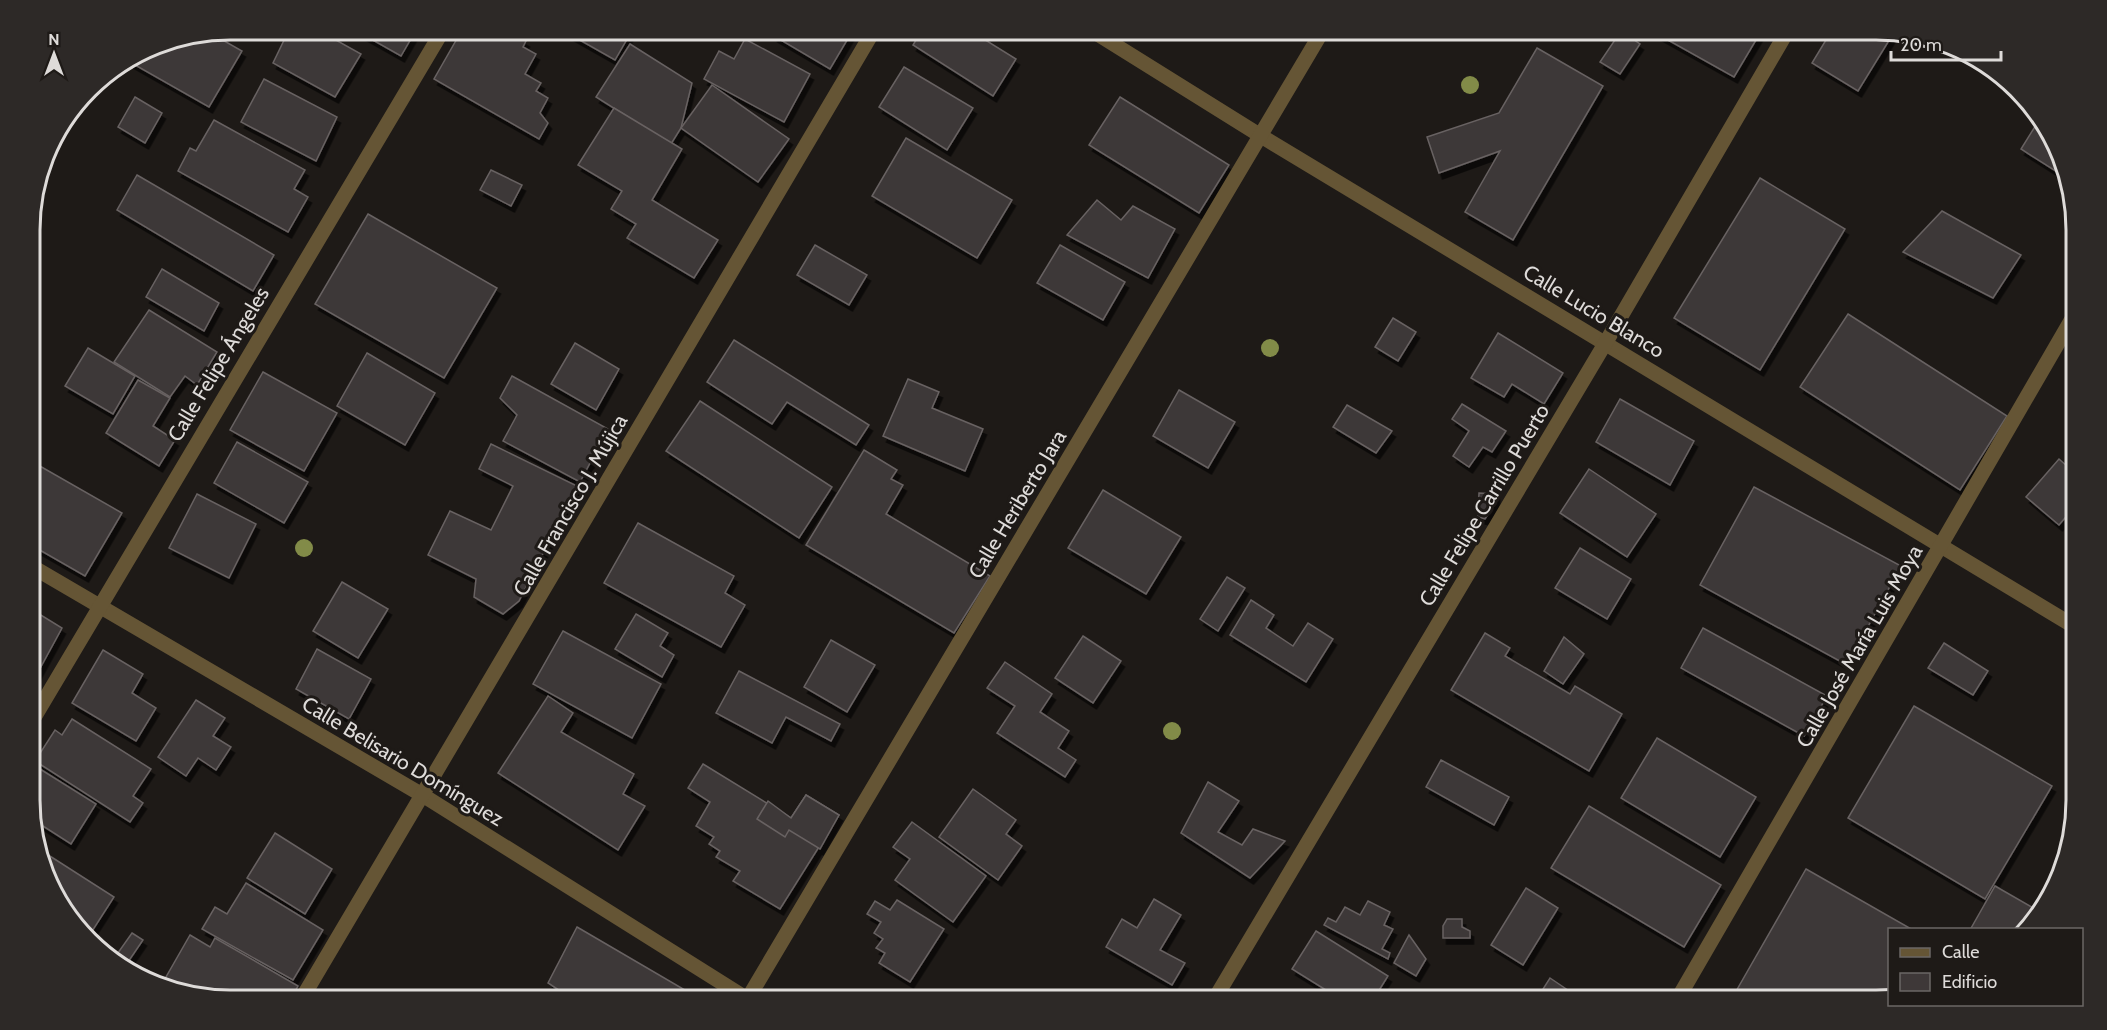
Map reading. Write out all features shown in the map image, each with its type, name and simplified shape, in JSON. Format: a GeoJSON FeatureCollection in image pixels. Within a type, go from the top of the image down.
{"type":"FeatureCollection","features":[{"type":"Feature","properties":{"kind":"street","name":"Calle Lucio Blanco"},"geometry":{"type":"LineString","coordinates":[[1108,40],[1261,136],[1606,342],[2066,622]]}},
{"type":"Feature","properties":{"kind":"street","name":"Calle Heriberto Jara"},"geometry":{"type":"LineString","coordinates":[[754,990],[1317,40]]}},
{"type":"Feature","properties":{"kind":"street","name":"Calle Felipe Carrillo Puerto"},"geometry":{"type":"LineString","coordinates":[[1220,989],[1606,342],[1782,40]]}},
{"type":"Feature","properties":{"kind":"street","name":"Calle Felipe Ángeles"},"geometry":{"type":"LineString","coordinates":[[40,707],[99,604],[436,41]]}},
{"type":"Feature","properties":{"kind":"street","name":"Calle Francisco J. Mújica"},"geometry":{"type":"LineString","coordinates":[[307,990],[424,796],[868,41]]}},
{"type":"Feature","properties":{"kind":"street","name":"Calle José María Luis Moya"},"geometry":{"type":"LineString","coordinates":[[1683,989],[2066,329]]}},
{"type":"Feature","properties":{"kind":"street","name":"Calle Belisario Domínguez"},"geometry":{"type":"LineString","coordinates":[[40,571],[424,796],[732,990]]}},
{"type":"Feature","properties":{"kind":"building"},"geometry":{"type":"Polygon","coordinates":[[[1615,40],[1634,40],[1640,44],[1620,74],[1600,62],[1615,40]]]}},
{"type":"Feature","properties":{"kind":"building"},"geometry":{"type":"Polygon","coordinates":[[[1668,40],[1756,40],[1734,77],[1668,40]]]}},
{"type":"Feature","properties":{"kind":"building"},"geometry":{"type":"Polygon","coordinates":[[[1826,40],[1889,41],[1858,91],[1812,63],[1826,40]]]}},
{"type":"Feature","properties":{"kind":"building"},"geometry":{"type":"Polygon","coordinates":[[[224,41],[242,51],[209,107],[136,66],[158,55],[193,44],[224,41]]]}},
{"type":"Feature","properties":{"kind":"building"},"geometry":{"type":"Polygon","coordinates":[[[284,41],[338,41],[361,54],[335,97],[273,63],[284,41]]]}},
{"type":"Feature","properties":{"kind":"building"},"geometry":{"type":"Polygon","coordinates":[[[374,41],[410,41],[401,56],[374,41]]]}},
{"type":"Feature","properties":{"kind":"building"},"geometry":{"type":"Polygon","coordinates":[[[456,41],[526,41],[523,47],[536,54],[525,74],[541,83],[536,91],[548,98],[540,113],[548,123],[539,139],[434,79],[456,41]]]}},
{"type":"Feature","properties":{"kind":"building"},"geometry":{"type":"Polygon","coordinates":[[[581,41],[626,41],[615,60],[581,41]]]}},
{"type":"Feature","properties":{"kind":"building"},"geometry":{"type":"Polygon","coordinates":[[[744,41],[748,41],[810,74],[784,122],[704,79],[719,51],[734,59],[744,41]]]}},
{"type":"Feature","properties":{"kind":"building"},"geometry":{"type":"Polygon","coordinates":[[[782,41],[847,41],[830,69],[782,41]]]}},
{"type":"Feature","properties":{"kind":"building"},"geometry":{"type":"Polygon","coordinates":[[[916,41],[986,41],[1016,59],[993,96],[913,45],[916,41]]]}},
{"type":"Feature","properties":{"kind":"building"},"geometry":{"type":"Polygon","coordinates":[[[630,44],[692,83],[681,128],[671,144],[596,97],[630,44]]]}},
{"type":"Feature","properties":{"kind":"building"},"geometry":{"type":"Polygon","coordinates":[[[1537,48],[1603,86],[1513,240],[1465,212],[1500,151],[1439,173],[1427,137],[1499,113],[1537,48]]]}},
{"type":"Feature","properties":{"kind":"building"},"geometry":{"type":"Polygon","coordinates":[[[904,67],[973,108],[947,150],[879,107],[904,67]]]}},
{"type":"Feature","properties":{"kind":"building"},"geometry":{"type":"Polygon","coordinates":[[[264,79],[337,117],[316,161],[241,122],[264,79]]]}},
{"type":"Feature","properties":{"kind":"building"},"geometry":{"type":"Polygon","coordinates":[[[712,85],[789,139],[758,182],[681,128],[712,85]]]}},
{"type":"Feature","properties":{"kind":"building"},"geometry":{"type":"Polygon","coordinates":[[[135,97],[162,113],[145,143],[118,127],[135,97]]]}},
{"type":"Feature","properties":{"kind":"building"},"geometry":{"type":"Polygon","coordinates":[[[1120,97],[1229,165],[1199,213],[1089,145],[1120,97]]]}},
{"type":"Feature","properties":{"kind":"building"},"geometry":{"type":"Polygon","coordinates":[[[614,108],[682,149],[652,200],[718,240],[694,278],[627,238],[636,224],[611,209],[622,191],[578,165],[614,108]]]}},
{"type":"Feature","properties":{"kind":"building"},"geometry":{"type":"Polygon","coordinates":[[[214,120],[305,170],[294,189],[308,197],[288,232],[178,171],[190,148],[196,151],[214,120]]]}},
{"type":"Feature","properties":{"kind":"building"},"geometry":{"type":"Polygon","coordinates":[[[2035,126],[2047,146],[2057,172],[2021,149],[2035,126]]]}},
{"type":"Feature","properties":{"kind":"building"},"geometry":{"type":"Polygon","coordinates":[[[906,138],[1012,200],[977,258],[872,196],[906,138]]]}},
{"type":"Feature","properties":{"kind":"building"},"geometry":{"type":"Polygon","coordinates":[[[491,170],[522,185],[511,206],[480,190],[491,170]]]}},
{"type":"Feature","properties":{"kind":"building"},"geometry":{"type":"Polygon","coordinates":[[[137,175],[274,255],[253,291],[117,210],[137,175]]]}},
{"type":"Feature","properties":{"kind":"building"},"geometry":{"type":"Polygon","coordinates":[[[1760,178],[1845,229],[1760,370],[1674,318],[1760,178]]]}},
{"type":"Feature","properties":{"kind":"building"},"geometry":{"type":"Polygon","coordinates":[[[1097,200],[1121,220],[1133,206],[1175,229],[1148,278],[1067,235],[1097,200]]]}},
{"type":"Feature","properties":{"kind":"building"},"geometry":{"type":"Polygon","coordinates":[[[1942,211],[2021,255],[1993,298],[1903,252],[1942,211]]]}},
{"type":"Feature","properties":{"kind":"building"},"geometry":{"type":"Polygon","coordinates":[[[368,214],[497,288],[444,378],[315,304],[368,214]]]}},
{"type":"Feature","properties":{"kind":"building"},"geometry":{"type":"Polygon","coordinates":[[[815,245],[867,275],[849,305],[797,275],[815,245]]]}},
{"type":"Feature","properties":{"kind":"building"},"geometry":{"type":"Polygon","coordinates":[[[1060,245],[1125,282],[1103,320],[1037,283],[1060,245]]]}},
{"type":"Feature","properties":{"kind":"building"},"geometry":{"type":"Polygon","coordinates":[[[162,269],[219,303],[204,331],[146,297],[162,269]]]}},
{"type":"Feature","properties":{"kind":"building"},"geometry":{"type":"Polygon","coordinates":[[[149,310],[217,352],[197,385],[185,376],[170,397],[114,362],[149,310]]]}},
{"type":"Feature","properties":{"kind":"building"},"geometry":{"type":"Polygon","coordinates":[[[1848,314],[2007,416],[1960,490],[1800,387],[1848,314]]]}},
{"type":"Feature","properties":{"kind":"building"},"geometry":{"type":"Polygon","coordinates":[[[1393,318],[1416,332],[1398,361],[1375,347],[1393,318]]]}},
{"type":"Feature","properties":{"kind":"building"},"geometry":{"type":"Polygon","coordinates":[[[1498,333],[1563,373],[1544,404],[1512,384],[1504,397],[1471,378],[1498,333]]]}},
{"type":"Feature","properties":{"kind":"building"},"geometry":{"type":"Polygon","coordinates":[[[734,340],[869,425],[856,445],[787,402],[772,424],[707,382],[734,340]]]}},
{"type":"Feature","properties":{"kind":"building"},"geometry":{"type":"Polygon","coordinates":[[[575,343],[619,369],[596,410],[551,384],[575,343]]]}},
{"type":"Feature","properties":{"kind":"building"},"geometry":{"type":"Polygon","coordinates":[[[88,348],[135,376],[113,414],[65,386],[88,348]]]}},
{"type":"Feature","properties":{"kind":"building"},"geometry":{"type":"Polygon","coordinates":[[[367,353],[435,393],[405,445],[337,406],[367,353]]]}},
{"type":"Feature","properties":{"kind":"building"},"geometry":{"type":"Polygon","coordinates":[[[263,372],[337,413],[304,471],[230,430],[263,372]]]}},
{"type":"Feature","properties":{"kind":"building"},"geometry":{"type":"Polygon","coordinates":[[[512,376],[608,429],[580,482],[503,441],[517,415],[500,398],[512,376]]]}},
{"type":"Feature","properties":{"kind":"building"},"geometry":{"type":"Polygon","coordinates":[[[908,379],[939,392],[932,408],[983,429],[965,471],[883,436],[908,379]]]}},
{"type":"Feature","properties":{"kind":"building"},"geometry":{"type":"Polygon","coordinates":[[[138,380],[170,398],[153,426],[175,440],[159,466],[106,433],[138,380]]]}},
{"type":"Feature","properties":{"kind":"building"},"geometry":{"type":"Polygon","coordinates":[[[1179,390],[1235,422],[1208,468],[1153,436],[1179,390]]]}},
{"type":"Feature","properties":{"kind":"building"},"geometry":{"type":"Polygon","coordinates":[[[1620,399],[1694,441],[1670,485],[1596,442],[1620,399]]]}},
{"type":"Feature","properties":{"kind":"building"},"geometry":{"type":"Polygon","coordinates":[[[700,401],[832,487],[799,538],[666,451],[700,401]]]}},
{"type":"Feature","properties":{"kind":"building"},"geometry":{"type":"Polygon","coordinates":[[[1462,404],[1506,431],[1492,452],[1483,447],[1469,467],[1453,456],[1469,431],[1452,419],[1462,404]]]}},
{"type":"Feature","properties":{"kind":"building"},"geometry":{"type":"Polygon","coordinates":[[[1347,405],[1392,431],[1376,453],[1333,427],[1347,405]]]}},
{"type":"Feature","properties":{"kind":"building"},"geometry":{"type":"Polygon","coordinates":[[[237,442],[308,482],[284,523],[214,483],[237,442]]]}},
{"type":"Feature","properties":{"kind":"building"},"geometry":{"type":"Polygon","coordinates":[[[491,444],[577,486],[519,601],[503,614],[474,597],[476,579],[428,555],[450,511],[491,530],[513,486],[479,469],[491,444]]]}},
{"type":"Feature","properties":{"kind":"building"},"geometry":{"type":"Polygon","coordinates":[[[864,450],[897,470],[891,479],[903,485],[886,514],[990,576],[954,633],[806,545],[864,450]]]}},
{"type":"Feature","properties":{"kind":"building"},"geometry":{"type":"Polygon","coordinates":[[[2059,459],[2066,465],[2066,517],[2059,525],[2026,497],[2059,459]]]}},
{"type":"Feature","properties":{"kind":"building"},"geometry":{"type":"Polygon","coordinates":[[[41,466],[122,513],[85,576],[40,550],[41,466]]]}},
{"type":"Feature","properties":{"kind":"building"},"geometry":{"type":"Polygon","coordinates":[[[1589,469],[1656,514],[1627,557],[1560,513],[1589,469]]]}},
{"type":"Feature","properties":{"kind":"building"},"geometry":{"type":"Polygon","coordinates":[[[1754,487],[1901,566],[1847,665],[1700,585],[1754,487]]]}},
{"type":"Feature","properties":{"kind":"building"},"geometry":{"type":"Polygon","coordinates":[[[1103,490],[1181,537],[1146,594],[1068,548],[1103,490]]]}},
{"type":"Feature","properties":{"kind":"building"},"geometry":{"type":"Polygon","coordinates":[[[1479,493],[1496,494],[1496,502],[1485,519],[1478,517],[1479,493]]]}},
{"type":"Feature","properties":{"kind":"building"},"geometry":{"type":"Polygon","coordinates":[[[197,494],[256,524],[229,578],[169,548],[197,494]]]}},
{"type":"Feature","properties":{"kind":"building"},"geometry":{"type":"Polygon","coordinates":[[[638,523],[734,576],[725,593],[745,605],[721,647],[604,583],[638,523]]]}},
{"type":"Feature","properties":{"kind":"building"},"geometry":{"type":"Polygon","coordinates":[[[1580,548],[1631,579],[1607,619],[1555,588],[1580,548]]]}},
{"type":"Feature","properties":{"kind":"building"},"geometry":{"type":"Polygon","coordinates":[[[1227,577],[1245,588],[1218,631],[1200,619],[1227,577]]]}},
{"type":"Feature","properties":{"kind":"building"},"geometry":{"type":"Polygon","coordinates":[[[342,582],[388,609],[358,658],[313,631],[342,582]]]}},
{"type":"Feature","properties":{"kind":"building"},"geometry":{"type":"Polygon","coordinates":[[[1251,600],[1274,615],[1266,628],[1293,646],[1308,623],[1333,639],[1306,682],[1230,635],[1251,600]]]}},
{"type":"Feature","properties":{"kind":"building"},"geometry":{"type":"Polygon","coordinates":[[[636,614],[668,633],[660,646],[674,655],[662,677],[615,649],[636,614]]]}},
{"type":"Feature","properties":{"kind":"building"},"geometry":{"type":"Polygon","coordinates":[[[40,615],[62,628],[40,668],[40,615]]]}},
{"type":"Feature","properties":{"kind":"building"},"geometry":{"type":"Polygon","coordinates":[[[1703,628],[1827,696],[1804,736],[1681,668],[1703,628]]]}},
{"type":"Feature","properties":{"kind":"building"},"geometry":{"type":"Polygon","coordinates":[[[563,631],[661,684],[632,738],[533,684],[563,631]]]}},
{"type":"Feature","properties":{"kind":"building"},"geometry":{"type":"Polygon","coordinates":[[[1485,633],[1510,648],[1505,656],[1570,694],[1575,686],[1622,714],[1589,771],[1451,690],[1485,633]]]}},
{"type":"Feature","properties":{"kind":"building"},"geometry":{"type":"Polygon","coordinates":[[[1083,636],[1121,661],[1093,703],[1055,678],[1083,636]]]}},
{"type":"Feature","properties":{"kind":"building"},"geometry":{"type":"Polygon","coordinates":[[[1564,637],[1584,654],[1563,684],[1544,671],[1564,637]]]}},
{"type":"Feature","properties":{"kind":"building"},"geometry":{"type":"Polygon","coordinates":[[[831,640],[875,665],[847,712],[804,687],[831,640]]]}},
{"type":"Feature","properties":{"kind":"building"},"geometry":{"type":"Polygon","coordinates":[[[1944,643],[1988,671],[1973,695],[1928,668],[1944,643]]]}},
{"type":"Feature","properties":{"kind":"building"},"geometry":{"type":"Polygon","coordinates":[[[317,649],[371,679],[349,719],[296,689],[317,649]]]}},
{"type":"Feature","properties":{"kind":"building"},"geometry":{"type":"Polygon","coordinates":[[[103,650],[143,674],[132,693],[156,708],[136,741],[72,703],[103,650]]]}},
{"type":"Feature","properties":{"kind":"building"},"geometry":{"type":"Polygon","coordinates":[[[1005,662],[1052,694],[1040,712],[1069,731],[1058,748],[1076,760],[1065,777],[997,733],[1015,706],[987,688],[1005,662]]]}},
{"type":"Feature","properties":{"kind":"building"},"geometry":{"type":"Polygon","coordinates":[[[739,671],[840,724],[831,741],[786,717],[772,743],[716,713],[739,671]]]}},
{"type":"Feature","properties":{"kind":"building"},"geometry":{"type":"Polygon","coordinates":[[[548,696],[573,713],[561,732],[634,774],[623,794],[645,806],[618,850],[498,773],[548,696]]]}},
{"type":"Feature","properties":{"kind":"building"},"geometry":{"type":"Polygon","coordinates":[[[196,700],[225,718],[213,736],[231,747],[216,770],[198,758],[186,776],[158,757],[196,700]]]}},
{"type":"Feature","properties":{"kind":"building"},"geometry":{"type":"Polygon","coordinates":[[[1914,706],[2052,786],[1985,899],[1848,818],[1914,706]]]}},
{"type":"Feature","properties":{"kind":"building"},"geometry":{"type":"Polygon","coordinates":[[[72,719],[151,769],[133,796],[143,803],[130,822],[40,764],[40,753],[55,730],[62,735],[72,719]]]}},
{"type":"Feature","properties":{"kind":"building"},"geometry":{"type":"Polygon","coordinates":[[[1657,738],[1756,797],[1720,857],[1621,798],[1657,738]]]}},
{"type":"Feature","properties":{"kind":"building"},"geometry":{"type":"Polygon","coordinates":[[[1441,760],[1509,797],[1494,825],[1426,787],[1441,760]]]}},
{"type":"Feature","properties":{"kind":"building"},"geometry":{"type":"Polygon","coordinates":[[[703,764],[791,818],[806,795],[839,815],[780,909],[733,881],[740,871],[716,857],[720,851],[709,844],[714,837],[696,826],[710,802],[688,788],[703,764]]]}},
{"type":"Feature","properties":{"kind":"building"},"geometry":{"type":"Polygon","coordinates":[[[40,769],[96,804],[71,844],[42,826],[40,769]]]}},
{"type":"Feature","properties":{"kind":"building"},"geometry":{"type":"Polygon","coordinates":[[[1208,782],[1239,801],[1218,832],[1242,845],[1253,829],[1285,841],[1250,878],[1181,833],[1208,782]]]}},
{"type":"Feature","properties":{"kind":"building"},"geometry":{"type":"Polygon","coordinates":[[[973,789],[1016,820],[1006,834],[1022,846],[998,880],[939,837],[973,789]]]}},
{"type":"Feature","properties":{"kind":"building"},"geometry":{"type":"Polygon","coordinates":[[[806,795],[839,815],[820,849],[789,830],[785,837],[757,819],[768,801],[791,818],[806,795]]]}},
{"type":"Feature","properties":{"kind":"building"},"geometry":{"type":"Polygon","coordinates":[[[1589,806],[1721,885],[1684,947],[1551,868],[1589,806]]]}},
{"type":"Feature","properties":{"kind":"building"},"geometry":{"type":"Polygon","coordinates":[[[912,822],[986,876],[953,922],[895,880],[910,859],[893,847],[912,822]]]}},
{"type":"Feature","properties":{"kind":"building"},"geometry":{"type":"Polygon","coordinates":[[[275,833],[332,869],[305,914],[247,878],[275,833]]]}},
{"type":"Feature","properties":{"kind":"building"},"geometry":{"type":"Polygon","coordinates":[[[49,856],[114,897],[93,930],[66,895],[49,856]]]}},
{"type":"Feature","properties":{"kind":"building"},"geometry":{"type":"Polygon","coordinates":[[[1806,869],[1909,928],[1888,928],[1888,989],[1737,989],[1806,869]]]}},
{"type":"Feature","properties":{"kind":"building"},"geometry":{"type":"Polygon","coordinates":[[[246,883],[323,930],[293,980],[202,929],[215,907],[227,914],[246,883]]]}},
{"type":"Feature","properties":{"kind":"building"},"geometry":{"type":"Polygon","coordinates":[[[1995,886],[2033,908],[2016,928],[1971,928],[1995,886]]]}},
{"type":"Feature","properties":{"kind":"building"},"geometry":{"type":"Polygon","coordinates":[[[1526,888],[1558,908],[1523,965],[1491,945],[1526,888]]]}},
{"type":"Feature","properties":{"kind":"building"},"geometry":{"type":"Polygon","coordinates":[[[1154,899],[1181,915],[1160,950],[1185,963],[1172,985],[1106,947],[1122,919],[1137,928],[1154,899]]]}},
{"type":"Feature","properties":{"kind":"building"},"geometry":{"type":"Polygon","coordinates":[[[897,900],[944,929],[910,982],[879,963],[885,953],[876,948],[883,939],[874,933],[881,922],[867,914],[875,901],[890,910],[897,900]]]}},
{"type":"Feature","properties":{"kind":"building"},"geometry":{"type":"Polygon","coordinates":[[[1368,901],[1390,912],[1384,925],[1393,929],[1382,949],[1390,953],[1388,959],[1324,925],[1328,918],[1336,922],[1345,907],[1360,915],[1368,901]]]}},
{"type":"Feature","properties":{"kind":"building"},"geometry":{"type":"Polygon","coordinates":[[[1447,919],[1462,919],[1462,927],[1470,931],[1470,938],[1443,938],[1443,926],[1447,919]]]}},
{"type":"Feature","properties":{"kind":"building"},"geometry":{"type":"Polygon","coordinates":[[[577,927],[684,990],[558,990],[548,983],[577,927]]]}},
{"type":"Feature","properties":{"kind":"building"},"geometry":{"type":"Polygon","coordinates":[[[1316,931],[1388,976],[1380,989],[1325,989],[1292,969],[1316,931]]]}},
{"type":"Feature","properties":{"kind":"building"},"geometry":{"type":"Polygon","coordinates":[[[132,933],[143,940],[129,960],[118,952],[132,933]]]}},
{"type":"Feature","properties":{"kind":"building"},"geometry":{"type":"Polygon","coordinates":[[[190,935],[210,947],[215,938],[298,986],[296,990],[230,990],[193,986],[166,978],[190,935]]]}},
{"type":"Feature","properties":{"kind":"building"},"geometry":{"type":"Polygon","coordinates":[[[1409,935],[1426,959],[1416,976],[1394,963],[1409,935]]]}},
{"type":"Feature","properties":{"kind":"building"},"geometry":{"type":"Polygon","coordinates":[[[1550,978],[1566,989],[1543,989],[1550,978]]]}}]}
